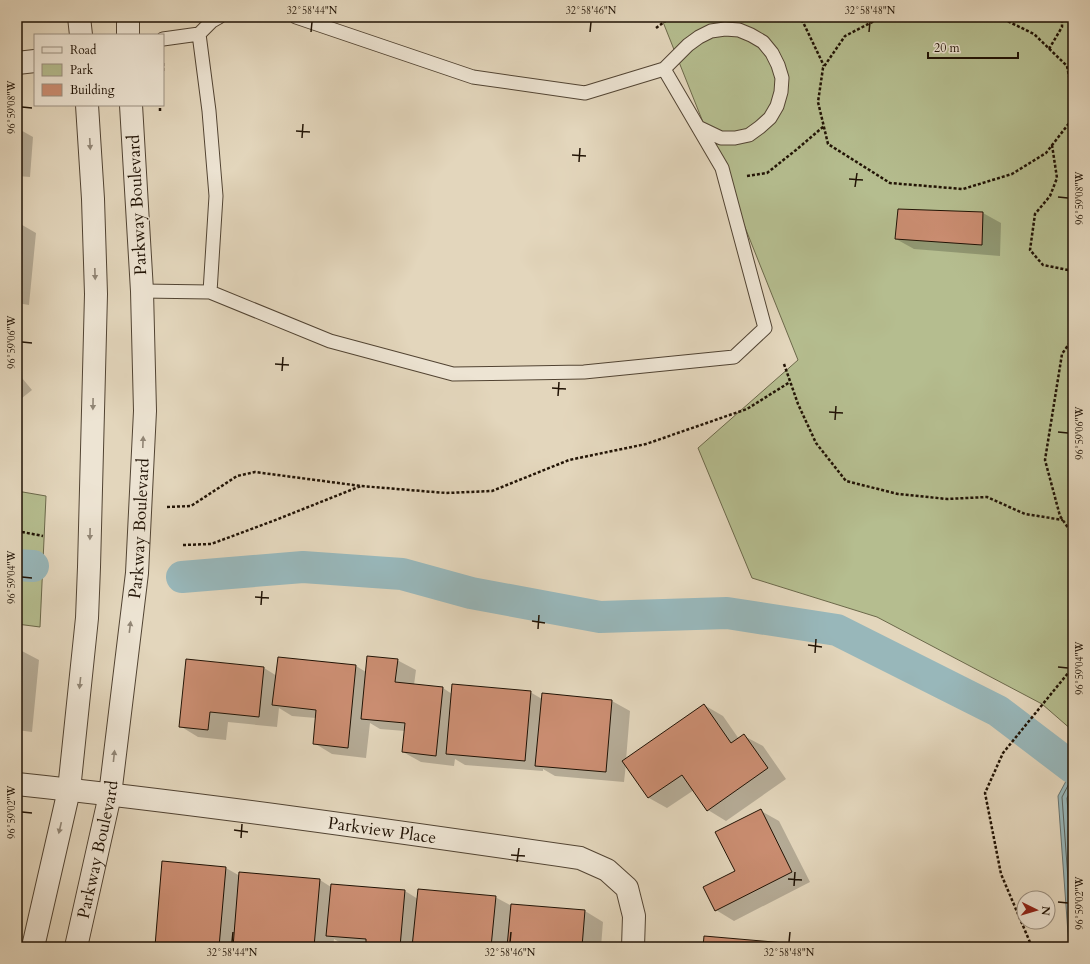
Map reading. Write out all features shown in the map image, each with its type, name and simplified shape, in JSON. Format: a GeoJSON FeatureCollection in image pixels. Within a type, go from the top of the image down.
{"type":"FeatureCollection","features":[{"type":"Feature","properties":{"kind":"street"},"geometry":{"type":"LineString","coordinates":[[79,17],[82,34]]}},
{"type":"Feature","properties":{"kind":"street"},"geometry":{"type":"LineString","coordinates":[[128,17],[128,34]]}},
{"type":"Feature","properties":{"kind":"street"},"geometry":{"type":"LineString","coordinates":[[17,63],[34,62]]}},
{"type":"Feature","properties":{"kind":"street"},"geometry":{"type":"LineString","coordinates":[[33,947],[69,790],[87,618],[96,294],[88,106]]}},
{"type":"Feature","properties":{"kind":"street","name":"Parkway Boulevard"},"geometry":{"type":"LineString","coordinates":[[76,947],[110,795],[140,538],[145,411],[142,291],[131,106]]}},
{"type":"Feature","properties":{"kind":"street","name":"Parkview Place"},"geometry":{"type":"LineString","coordinates":[[17,784],[366,827],[580,858],[607,870],[627,888],[634,916],[632,947]]}},
{"type":"Feature","properties":{"kind":"lane"},"geometry":{"type":"LineString","coordinates":[[164,39],[199,34],[212,21],[219,17]]}},
{"type":"Feature","properties":{"kind":"lane"},"geometry":{"type":"LineString","coordinates":[[296,17],[474,78],[585,93],[664,69],[699,37],[711,31],[725,29],[739,30],[763,42],[772,53],[782,78],[781,92],[777,106],[770,118],[760,128],[735,138],[721,138],[698,127]]}},
{"type":"Feature","properties":{"kind":"lane"},"geometry":{"type":"LineString","coordinates":[[199,34],[209,111],[216,196],[210,292]]}},
{"type":"Feature","properties":{"kind":"lane"},"geometry":{"type":"LineString","coordinates":[[142,291],[210,292],[330,341],[453,374],[584,372],[734,357],[765,328],[722,168],[664,69]]}},
{"type":"Feature","properties":{"kind":"path"},"geometry":{"type":"LineString","coordinates":[[656,28],[671,17]]}},
{"type":"Feature","properties":{"kind":"path"},"geometry":{"type":"LineString","coordinates":[[797,17],[803,22],[824,66]]}},
{"type":"Feature","properties":{"kind":"path"},"geometry":{"type":"LineString","coordinates":[[882,17],[845,36],[824,66],[818,102],[828,144],[890,183],[963,189],[1012,174],[1046,153],[1070,122],[1073,105]]}},
{"type":"Feature","properties":{"kind":"path"},"geometry":{"type":"LineString","coordinates":[[999,17],[1034,34],[1067,66],[1073,97]]}},
{"type":"Feature","properties":{"kind":"path"},"geometry":{"type":"LineString","coordinates":[[1049,49],[1062,27],[1062,17]]}},
{"type":"Feature","properties":{"kind":"path"},"geometry":{"type":"LineString","coordinates":[[724,179],[767,172],[824,126]]}},
{"type":"Feature","properties":{"kind":"path"},"geometry":{"type":"LineString","coordinates":[[1052,145],[1057,178],[1050,196],[1035,214],[1030,250],[1043,265],[1073,271]]}},
{"type":"Feature","properties":{"kind":"path"},"geometry":{"type":"LineString","coordinates":[[1073,338],[1062,354],[1045,460],[1060,516],[1073,535]]}},
{"type":"Feature","properties":{"kind":"path"},"geometry":{"type":"LineString","coordinates":[[784,364],[798,404],[816,443],[846,481],[898,494],[946,499],[987,497],[1024,514],[1063,520]]}},
{"type":"Feature","properties":{"kind":"path"},"geometry":{"type":"LineString","coordinates":[[160,508],[191,506],[237,476],[255,472],[362,486],[446,493],[492,491],[569,460],[646,444],[747,409],[790,382]]}},
{"type":"Feature","properties":{"kind":"path"},"geometry":{"type":"LineString","coordinates":[[183,545],[211,544],[362,486]]}},
{"type":"Feature","properties":{"kind":"path"},"geometry":{"type":"LineString","coordinates":[[17,531],[43,536]]}},
{"type":"Feature","properties":{"kind":"path"},"geometry":{"type":"LineString","coordinates":[[1032,947],[1000,874],[984,793],[1003,753],[1073,667]]}},
{"type":"Feature","properties":{"kind":"green space"},"geometry":{"type":"Polygon","coordinates":[[[661,17],[1073,17],[1073,731],[1042,704],[877,617],[752,578],[698,448],[798,360],[661,17]]]}},
{"type":"Feature","properties":{"kind":"green space"},"geometry":{"type":"Polygon","coordinates":[[[17,491],[46,496],[40,627],[17,624],[17,491]]]}},
{"type":"Feature","properties":{"kind":"water"},"geometry":{"type":"Polygon","coordinates":[[[1073,768],[1073,947],[1069,947],[1058,796],[1073,768]]]}},
{"type":"Feature","properties":{"kind":"building"},"geometry":{"type":"Polygon","coordinates":[[[898,209],[983,212],[982,245],[895,239],[898,209]]]}},
{"type":"Feature","properties":{"kind":"building"},"geometry":{"type":"Polygon","coordinates":[[[17,648],[20,649],[17,688],[17,648]]]}},
{"type":"Feature","properties":{"kind":"building"},"geometry":{"type":"Polygon","coordinates":[[[367,656],[398,659],[395,682],[443,687],[436,756],[402,752],[405,723],[361,719],[367,656]]]}},
{"type":"Feature","properties":{"kind":"building"},"geometry":{"type":"Polygon","coordinates":[[[278,657],[356,665],[348,748],[313,744],[316,710],[272,705],[278,657]]]}},
{"type":"Feature","properties":{"kind":"building"},"geometry":{"type":"Polygon","coordinates":[[[186,659],[264,667],[259,717],[210,712],[208,730],[179,727],[186,659]]]}},
{"type":"Feature","properties":{"kind":"building"},"geometry":{"type":"Polygon","coordinates":[[[452,684],[531,691],[525,761],[446,754],[452,684]]]}},
{"type":"Feature","properties":{"kind":"building"},"geometry":{"type":"Polygon","coordinates":[[[542,693],[612,700],[606,772],[535,766],[542,693]]]}},
{"type":"Feature","properties":{"kind":"building"},"geometry":{"type":"Polygon","coordinates":[[[704,704],[731,743],[744,734],[768,768],[707,811],[682,775],[648,798],[622,761],[704,704]]]}},
{"type":"Feature","properties":{"kind":"building"},"geometry":{"type":"Polygon","coordinates":[[[761,809],[792,872],[715,911],[703,887],[735,871],[715,832],[761,809]]]}},
{"type":"Feature","properties":{"kind":"building"},"geometry":{"type":"Polygon","coordinates":[[[162,861],[226,867],[219,947],[155,946],[162,861]]]}},
{"type":"Feature","properties":{"kind":"building"},"geometry":{"type":"Polygon","coordinates":[[[239,872],[320,879],[314,947],[233,947],[239,872]]]}},
{"type":"Feature","properties":{"kind":"building"},"geometry":{"type":"Polygon","coordinates":[[[331,884],[405,890],[400,947],[366,947],[366,939],[326,936],[331,884]]]}},
{"type":"Feature","properties":{"kind":"building"},"geometry":{"type":"Polygon","coordinates":[[[418,889],[496,896],[491,947],[412,947],[418,889]]]}},
{"type":"Feature","properties":{"kind":"building"},"geometry":{"type":"Polygon","coordinates":[[[511,904],[585,910],[582,947],[507,947],[511,904]]]}},
{"type":"Feature","properties":{"kind":"building"},"geometry":{"type":"Polygon","coordinates":[[[704,936],[785,943],[785,947],[703,947],[704,936]]]}},
{"type":"Feature","properties":{"kind":"waterway"},"geometry":{"type":"LineString","coordinates":[[17,565],[33,566]]}},
{"type":"Feature","properties":{"kind":"waterway"},"geometry":{"type":"LineString","coordinates":[[182,577],[303,567],[402,574],[471,593],[600,617],[727,613],[837,630],[998,711],[1073,768]]}}]}
